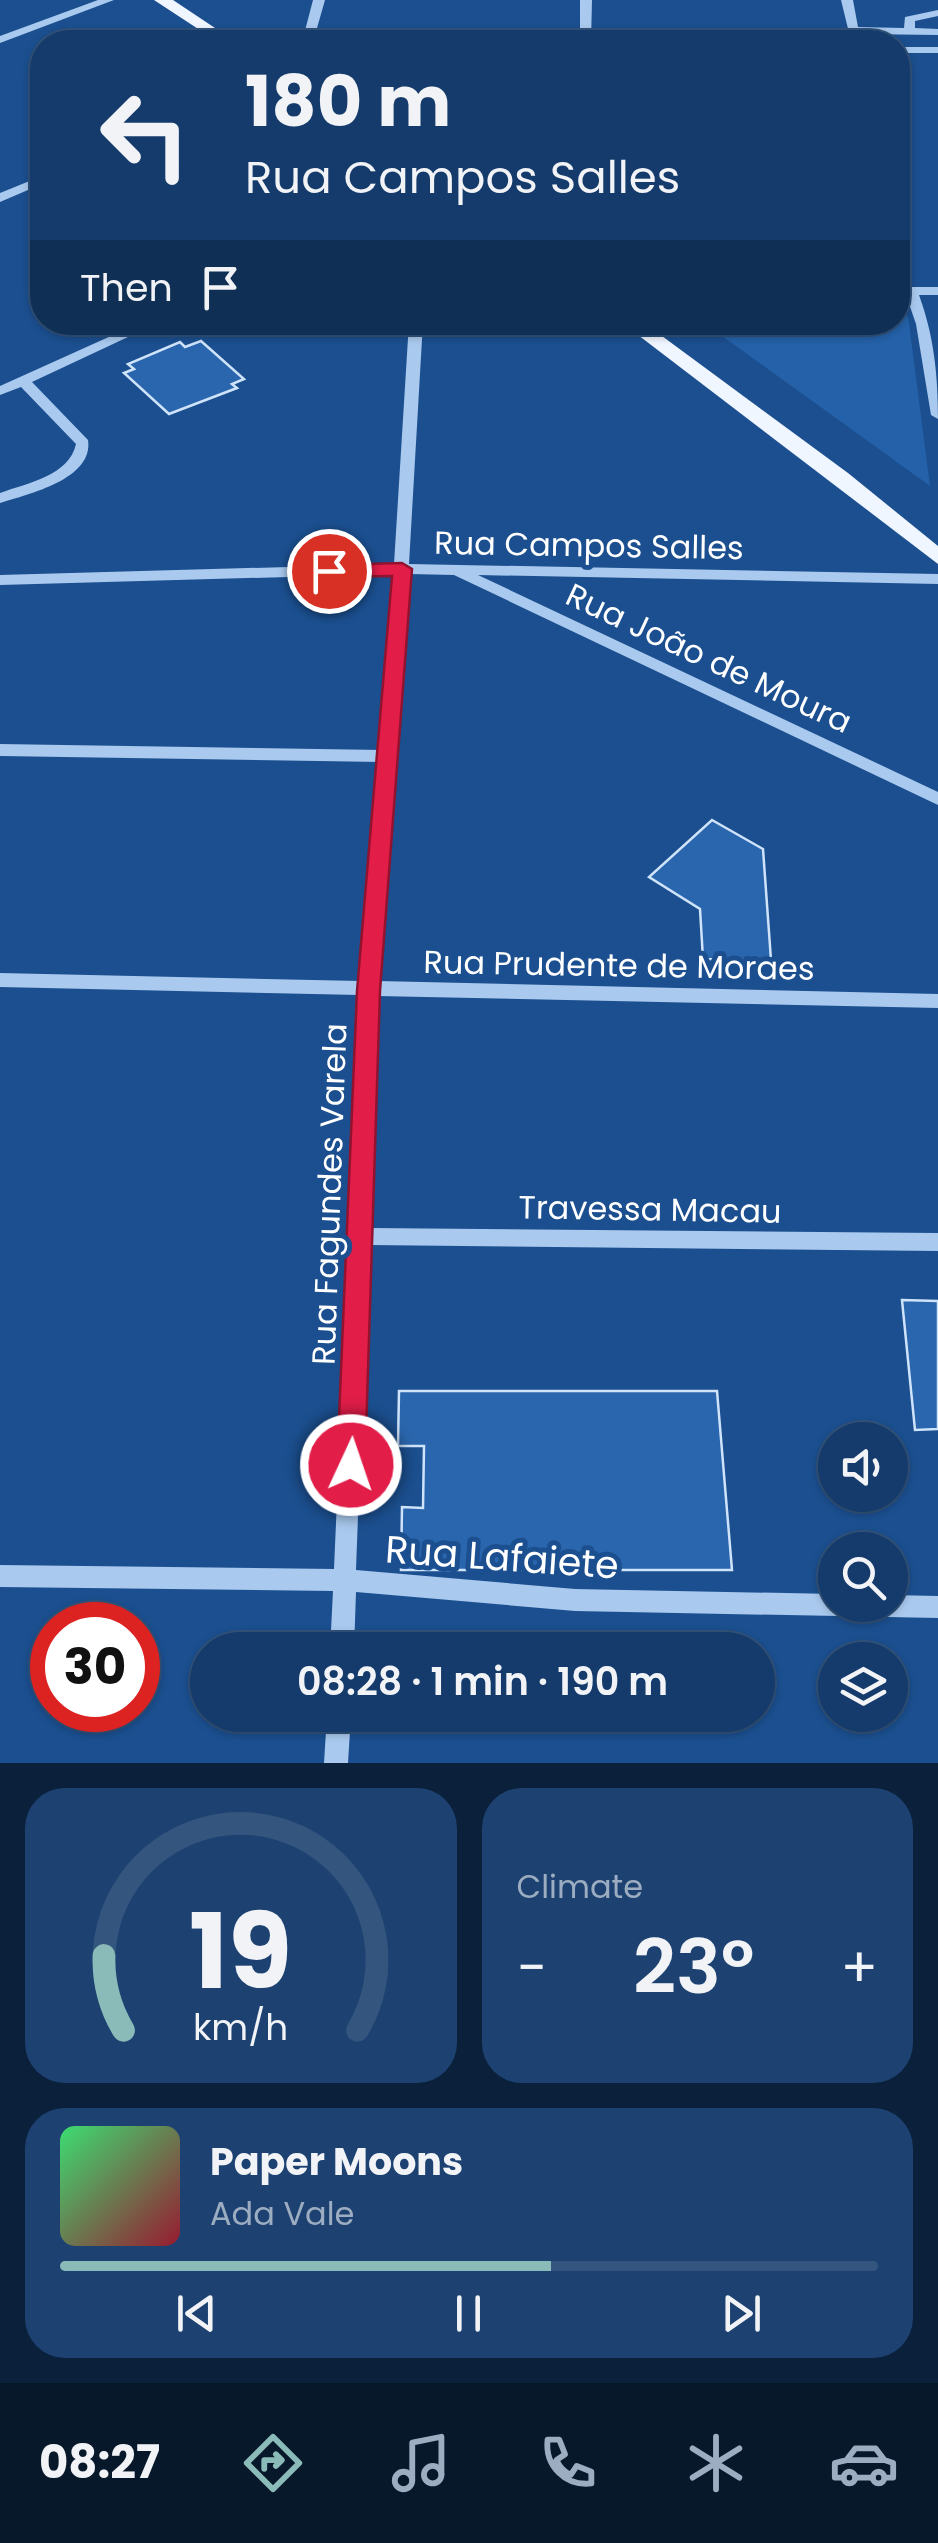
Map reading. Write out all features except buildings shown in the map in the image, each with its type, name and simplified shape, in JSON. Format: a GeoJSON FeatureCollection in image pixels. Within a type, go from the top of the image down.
{"type":"FeatureCollection","features":[{"type":"Feature","properties":{"kind":"main road"},"geometry":{"type":"LineString","coordinates":[[162,0],[209,30]]}},
{"type":"Feature","properties":{"kind":"main road"},"geometry":{"type":"LineString","coordinates":[[648,335],[841,478],[938,557]]}},
{"type":"Feature","properties":{"kind":"street"},"geometry":{"type":"LineString","coordinates":[[0,40],[108,0]]}},
{"type":"Feature","properties":{"kind":"street"},"geometry":{"type":"LineString","coordinates":[[312,30],[319,0]]}},
{"type":"Feature","properties":{"kind":"street"},"geometry":{"type":"LineString","coordinates":[[586,0],[586,30]]}},
{"type":"Feature","properties":{"kind":"street"},"geometry":{"type":"LineString","coordinates":[[848,0],[854,30]]}},
{"type":"Feature","properties":{"kind":"street"},"geometry":{"type":"LineString","coordinates":[[910,30],[909,19],[913,16],[938,13]]}},
{"type":"Feature","properties":{"kind":"street"},"geometry":{"type":"LineString","coordinates":[[315,23],[318,30]]}},
{"type":"Feature","properties":{"kind":"street"},"geometry":{"type":"LineString","coordinates":[[910,32],[938,32]]}},
{"type":"Feature","properties":{"kind":"street"},"geometry":{"type":"LineString","coordinates":[[910,50],[938,50]]}},
{"type":"Feature","properties":{"kind":"street"},"geometry":{"type":"LineString","coordinates":[[0,198],[30,185]]}},
{"type":"Feature","properties":{"kind":"street"},"geometry":{"type":"LineString","coordinates":[[910,291],[938,291]]}},
{"type":"Feature","properties":{"kind":"street"},"geometry":{"type":"LineString","coordinates":[[910,301],[923,324],[938,415]]}},
{"type":"Feature","properties":{"kind":"street"},"geometry":{"type":"LineString","coordinates":[[0,391],[125,335]]}},
{"type":"Feature","properties":{"kind":"street","name":"Rua Fagundes Varela"},"geometry":{"type":"LineString","coordinates":[[343,1632],[362,1236],[368,991],[390,756],[415,335]]}},
{"type":"Feature","properties":{"kind":"street"},"geometry":{"type":"LineString","coordinates":[[0,498],[56,476],[76,464],[83,454],[84,443],[23,381]]}},
{"type":"Feature","properties":{"kind":"street","name":"Rua Campos Salles"},"geometry":{"type":"LineString","coordinates":[[0,580],[402,569],[938,579]]}},
{"type":"Feature","properties":{"kind":"street","name":"Rua João de Moura"},"geometry":{"type":"LineString","coordinates":[[454,570],[938,800]]}},
{"type":"Feature","properties":{"kind":"street"},"geometry":{"type":"LineString","coordinates":[[0,750],[390,756]]}},
{"type":"Feature","properties":{"kind":"street","name":"Rua Prudente de Moraes"},"geometry":{"type":"LineString","coordinates":[[0,980],[938,1001]]}},
{"type":"Feature","properties":{"kind":"street","name":"Travessa Macau"},"geometry":{"type":"LineString","coordinates":[[362,1236],[938,1242]]}},
{"type":"Feature","properties":{"kind":"street","name":"Rua Lafaiete"},"geometry":{"type":"LineString","coordinates":[[0,1576],[345,1580],[575,1600],[938,1608]]}},
{"type":"Feature","properties":{"kind":"street"},"geometry":{"type":"LineString","coordinates":[[336,1763],[337,1732]]}},
{"type":"Feature","properties":{"kind":"shaded area"},"geometry":{"type":"Polygon","coordinates":[[[910,331],[930,486],[721,335],[910,335],[910,331]]]}},
{"type":"Feature","properties":{"kind":"route"},"geometry":{"type":"LineString","coordinates":[[329,571],[402,569],[390,756],[368,991],[351,1465]]}}]}
